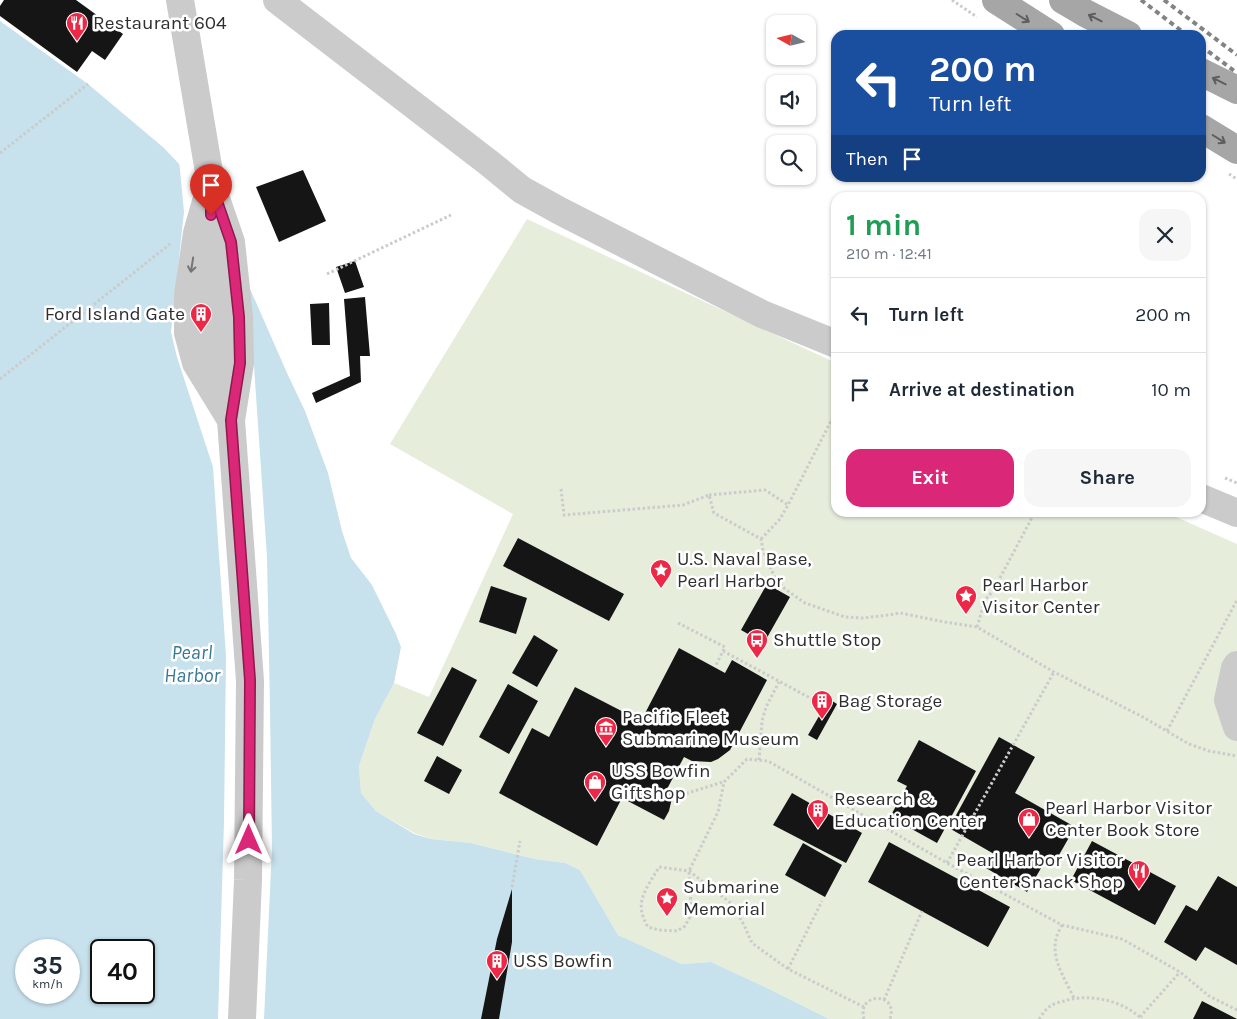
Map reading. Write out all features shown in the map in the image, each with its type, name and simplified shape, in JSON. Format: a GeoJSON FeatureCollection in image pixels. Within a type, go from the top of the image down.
{"type":"FeatureCollection","features":[{"type":"Feature","properties":{"kind":"main road"},"geometry":{"type":"LineString","coordinates":[[996,0],[1043,30]]}},
{"type":"Feature","properties":{"kind":"main road"},"geometry":{"type":"LineString","coordinates":[[1063,0],[1118,30]]}},
{"type":"Feature","properties":{"kind":"main road"},"geometry":{"type":"LineString","coordinates":[[1206,74],[1237,90]]}},
{"type":"Feature","properties":{"kind":"main road"},"geometry":{"type":"LineString","coordinates":[[1206,131],[1237,150]]}},
{"type":"Feature","properties":{"kind":"street"},"geometry":{"type":"LineString","coordinates":[[180,0],[211,184],[231,242],[239,317],[240,363],[231,420],[250,680],[248,880],[242,1019]]}},
{"type":"Feature","properties":{"kind":"street"},"geometry":{"type":"LineString","coordinates":[[277,0],[522,190],[762,314],[831,342]]}},
{"type":"Feature","properties":{"kind":"street"},"geometry":{"type":"LineString","coordinates":[[211,184],[197,233],[188,295],[188,333],[196,363],[231,420]]}},
{"type":"Feature","properties":{"kind":"street"},"geometry":{"type":"LineString","coordinates":[[1206,500],[1237,513]]}},
{"type":"Feature","properties":{"kind":"street"},"geometry":{"type":"LineString","coordinates":[[1237,665],[1228,700],[1237,726]]}},
{"type":"Feature","properties":{"kind":"path"},"geometry":{"type":"LineString","coordinates":[[0,153],[88,84]]}},
{"type":"Feature","properties":{"kind":"path"},"geometry":{"type":"LineString","coordinates":[[327,274],[451,215]]}},
{"type":"Feature","properties":{"kind":"path"},"geometry":{"type":"LineString","coordinates":[[0,379],[145,263]]}},
{"type":"Feature","properties":{"kind":"path"},"geometry":{"type":"LineString","coordinates":[[761,539],[780,519],[831,421]]}},
{"type":"Feature","properties":{"kind":"path"},"geometry":{"type":"LineString","coordinates":[[1225,478],[1237,483]]}},
{"type":"Feature","properties":{"kind":"path"},"geometry":{"type":"LineString","coordinates":[[561,489],[564,515],[683,505],[709,495],[765,490],[788,505]]}},
{"type":"Feature","properties":{"kind":"path"},"geometry":{"type":"LineString","coordinates":[[709,495],[714,513],[761,539],[774,576],[785,589],[805,604],[845,617],[863,618],[900,613],[977,627],[1054,672],[1141,716],[1189,744],[1209,751],[1237,756]]}},
{"type":"Feature","properties":{"kind":"path"},"geometry":{"type":"LineString","coordinates":[[977,627],[985,600],[993,591],[1031,517]]}},
{"type":"Feature","properties":{"kind":"path"},"geometry":{"type":"LineString","coordinates":[[1167,731],[1237,600]]}},
{"type":"Feature","properties":{"kind":"path"},"geometry":{"type":"LineString","coordinates":[[678,623],[725,647],[715,668]]}},
{"type":"Feature","properties":{"kind":"path"},"geometry":{"type":"LineString","coordinates":[[723,651],[825,706]]}},
{"type":"Feature","properties":{"kind":"path"},"geometry":{"type":"LineString","coordinates":[[946,863],[1054,672]]}},
{"type":"Feature","properties":{"kind":"path"},"geometry":{"type":"LineString","coordinates":[[758,760],[762,721],[766,707],[779,682]]}},
{"type":"Feature","properties":{"kind":"path"},"geometry":{"type":"LineString","coordinates":[[672,798],[724,782],[747,759],[768,761],[946,863],[1062,924],[1122,939],[1180,972],[1209,996],[1237,1010]]}},
{"type":"Feature","properties":{"kind":"path"},"geometry":{"type":"LineString","coordinates":[[724,782],[718,812],[689,871],[692,906],[685,926],[678,931],[659,930],[648,927],[641,908],[642,898],[658,868],[689,871],[732,904],[752,943],[788,968],[864,1007]]}},
{"type":"Feature","properties":{"kind":"path"},"geometry":{"type":"LineString","coordinates":[[512,887],[520,841]]}},
{"type":"Feature","properties":{"kind":"path"},"geometry":{"type":"LineString","coordinates":[[788,968],[822,901]]}},
{"type":"Feature","properties":{"kind":"path"},"geometry":{"type":"LineString","coordinates":[[884,1000],[922,911]]}},
{"type":"Feature","properties":{"kind":"path"},"geometry":{"type":"LineString","coordinates":[[1062,924],[1056,939],[1056,958],[1074,998]]}},
{"type":"Feature","properties":{"kind":"path"},"geometry":{"type":"LineString","coordinates":[[1039,1019],[1050,1006],[1074,998],[1090,997],[1106,1000],[1121,1006],[1141,1018],[1180,972]]}},
{"type":"Feature","properties":{"kind":"path"},"geometry":{"type":"LineString","coordinates":[[864,1019],[864,1007],[870,1000],[880,998],[888,1002],[891,1007],[890,1019]]}},
{"type":"Feature","properties":{"kind":"green space","name":"Pearl Harbor Visitor Center"},"geometry":{"type":"Polygon","coordinates":[[[527,219],[831,361],[831,517],[1176,517],[1237,544],[1237,1019],[829,1019],[711,962],[682,964],[618,935],[580,870],[565,863],[535,859],[471,843],[431,839],[414,833],[376,811],[361,793],[359,766],[375,719],[394,683],[429,697],[513,514],[390,444],[527,219]]]}},
{"type":"Feature","properties":{"kind":"water","name":"Pearl Harbor"},"geometry":{"type":"Polygon","coordinates":[[[0,21],[88,84],[164,148],[215,209],[305,411],[328,473],[342,531],[351,558],[372,585],[401,647],[394,683],[375,719],[359,766],[361,793],[376,811],[414,834],[431,839],[471,843],[535,859],[565,863],[580,870],[618,935],[682,964],[711,962],[829,1019],[0,1019],[0,21]]]}},
{"type":"Feature","properties":{"kind":"pier"},"geometry":{"type":"Polygon","coordinates":[[[179,160],[218,208],[251,322],[267,557],[270,707],[272,848],[264,1019],[218,1019],[224,821],[226,656],[213,467],[177,357],[171,332],[184,212],[179,160]]]}},
{"type":"Feature","properties":{"kind":"building","name":"Restaurant 604"},"geometry":{"type":"Polygon","coordinates":[[[4,0],[76,0],[123,34],[105,60],[92,51],[77,72],[0,16],[0,6],[4,0]]]}},
{"type":"Feature","properties":{"kind":"building"},"geometry":{"type":"Polygon","coordinates":[[[303,170],[326,221],[279,242],[256,187],[303,170]]]}},
{"type":"Feature","properties":{"kind":"building"},"geometry":{"type":"Polygon","coordinates":[[[355,261],[364,287],[345,293],[336,267],[355,261]]]}},
{"type":"Feature","properties":{"kind":"building"},"geometry":{"type":"Polygon","coordinates":[[[365,297],[370,356],[360,356],[361,382],[316,403],[312,393],[350,376],[344,299],[365,297]]]}},
{"type":"Feature","properties":{"kind":"building"},"geometry":{"type":"Polygon","coordinates":[[[329,303],[330,345],[312,345],[310,304],[329,303]]]}},
{"type":"Feature","properties":{"kind":"building"},"geometry":{"type":"Polygon","coordinates":[[[518,538],[624,594],[609,621],[503,566],[518,538]]]}},
{"type":"Feature","properties":{"kind":"building"},"geometry":{"type":"Polygon","coordinates":[[[767,584],[790,597],[764,643],[741,630],[767,584]]]}},
{"type":"Feature","properties":{"kind":"building"},"geometry":{"type":"Polygon","coordinates":[[[491,586],[527,598],[516,634],[479,622],[491,586]]]}},
{"type":"Feature","properties":{"kind":"building"},"geometry":{"type":"Polygon","coordinates":[[[534,635],[558,650],[537,687],[512,673],[534,635]]]}},
{"type":"Feature","properties":{"kind":"building","name":"Pacific Fleet Submarine Museum"},"geometry":{"type":"Polygon","coordinates":[[[679,648],[725,673],[732,660],[767,680],[730,750],[711,762],[692,761],[684,757],[667,789],[672,792],[672,798],[669,811],[664,820],[622,798],[597,846],[499,793],[532,728],[549,737],[575,687],[641,721],[679,648]]]}},
{"type":"Feature","properties":{"kind":"building"},"geometry":{"type":"Polygon","coordinates":[[[452,667],[477,680],[443,746],[417,733],[452,667]]]}},
{"type":"Feature","properties":{"kind":"building"},"geometry":{"type":"Polygon","coordinates":[[[508,684],[538,701],[509,754],[479,737],[508,684]]]}},
{"type":"Feature","properties":{"kind":"building","name":"Bag Storage"},"geometry":{"type":"Polygon","coordinates":[[[829,699],[837,704],[817,740],[808,735],[829,699]]]}},
{"type":"Feature","properties":{"kind":"building"},"geometry":{"type":"Polygon","coordinates":[[[999,737],[1035,757],[1015,793],[1075,827],[1055,862],[1047,858],[1027,892],[986,868],[994,854],[949,828],[999,737]]]}},
{"type":"Feature","properties":{"kind":"building"},"geometry":{"type":"Polygon","coordinates":[[[919,740],[976,771],[937,843],[890,817],[907,786],[897,781],[919,740]]]}},
{"type":"Feature","properties":{"kind":"building"},"geometry":{"type":"Polygon","coordinates":[[[437,756],[462,770],[449,794],[424,781],[437,756]]]}},
{"type":"Feature","properties":{"kind":"building","name":"Research & Education Center"},"geometry":{"type":"Polygon","coordinates":[[[792,793],[862,833],[846,863],[773,825],[792,793]]]}},
{"type":"Feature","properties":{"kind":"building"},"geometry":{"type":"Polygon","coordinates":[[[1092,841],[1176,886],[1155,925],[1071,880],[1092,841]]]}},
{"type":"Feature","properties":{"kind":"building"},"geometry":{"type":"Polygon","coordinates":[[[889,842],[1010,907],[988,947],[868,882],[889,842]]]}},
{"type":"Feature","properties":{"kind":"building"},"geometry":{"type":"Polygon","coordinates":[[[803,843],[842,865],[825,897],[785,875],[803,843]]]}},
{"type":"Feature","properties":{"kind":"building"},"geometry":{"type":"Polygon","coordinates":[[[1218,876],[1237,887],[1237,965],[1205,947],[1196,961],[1164,942],[1186,905],[1197,911],[1218,876]]]}},
{"type":"Feature","properties":{"kind":"building","name":"USS Bowfin"},"geometry":{"type":"Polygon","coordinates":[[[512,889],[512,942],[499,1019],[481,1019],[497,939],[512,889]]]}},
{"type":"Feature","properties":{"kind":"building"},"geometry":{"type":"Polygon","coordinates":[[[1202,1001],[1237,1019],[1193,1019],[1202,1001]]]}},
{"type":"Feature","properties":{"kind":"railway"},"geometry":{"type":"LineString","coordinates":[[1141,0],[1180,30]]}},
{"type":"Feature","properties":{"kind":"railway"},"geometry":{"type":"LineString","coordinates":[[1164,0],[1204,30]]}},
{"type":"Feature","properties":{"kind":"railway"},"geometry":{"type":"LineString","coordinates":[[1206,32],[1237,55]]}},
{"type":"Feature","properties":{"kind":"railway"},"geometry":{"type":"LineString","coordinates":[[1206,50],[1237,73]]}},
{"type":"Feature","properties":{"kind":"place","name":"Restaurant 604"},"geometry":{"type":"Point","coordinates":[77,42]}},
{"type":"Feature","properties":{"kind":"place","name":"Ford Island Gate"},"geometry":{"type":"Point","coordinates":[201,333]}},
{"type":"Feature","properties":{"kind":"place","name":"U.S. Naval Base, Pearl Harbor"},"geometry":{"type":"Point","coordinates":[661,589]}},
{"type":"Feature","properties":{"kind":"place","name":"Pearl Harbor Visitor Center"},"geometry":{"type":"Point","coordinates":[966,615]}},
{"type":"Feature","properties":{"kind":"place","name":"Shuttle Stop"},"geometry":{"type":"Point","coordinates":[757,659]}},
{"type":"Feature","properties":{"kind":"place","name":"Bag Storage"},"geometry":{"type":"Point","coordinates":[822,720]}},
{"type":"Feature","properties":{"kind":"place","name":"Pacific Fleet Submarine Museum"},"geometry":{"type":"Point","coordinates":[606,747]}},
{"type":"Feature","properties":{"kind":"place","name":"USS Bowfin Giftshop"},"geometry":{"type":"Point","coordinates":[595,801]}},
{"type":"Feature","properties":{"kind":"place","name":"Research & Education Center"},"geometry":{"type":"Point","coordinates":[818,829]}},
{"type":"Feature","properties":{"kind":"place","name":"Pearl Harbor Visitor Center Book Store"},"geometry":{"type":"Point","coordinates":[1029,838]}},
{"type":"Feature","properties":{"kind":"place","name":"Pearl Harbor Visitor Center Snack Shop"},"geometry":{"type":"Point","coordinates":[1139,890]}},
{"type":"Feature","properties":{"kind":"place","name":"Submarine Memorial"},"geometry":{"type":"Point","coordinates":[667,917]}},
{"type":"Feature","properties":{"kind":"place","name":"USS Bowfin"},"geometry":{"type":"Point","coordinates":[497,980]}},
{"type":"Feature","properties":{"kind":"route"},"geometry":{"type":"LineString","coordinates":[[211,215],[211,184],[231,242],[239,317],[240,363],[231,420],[250,680],[249,840]]}}]}
